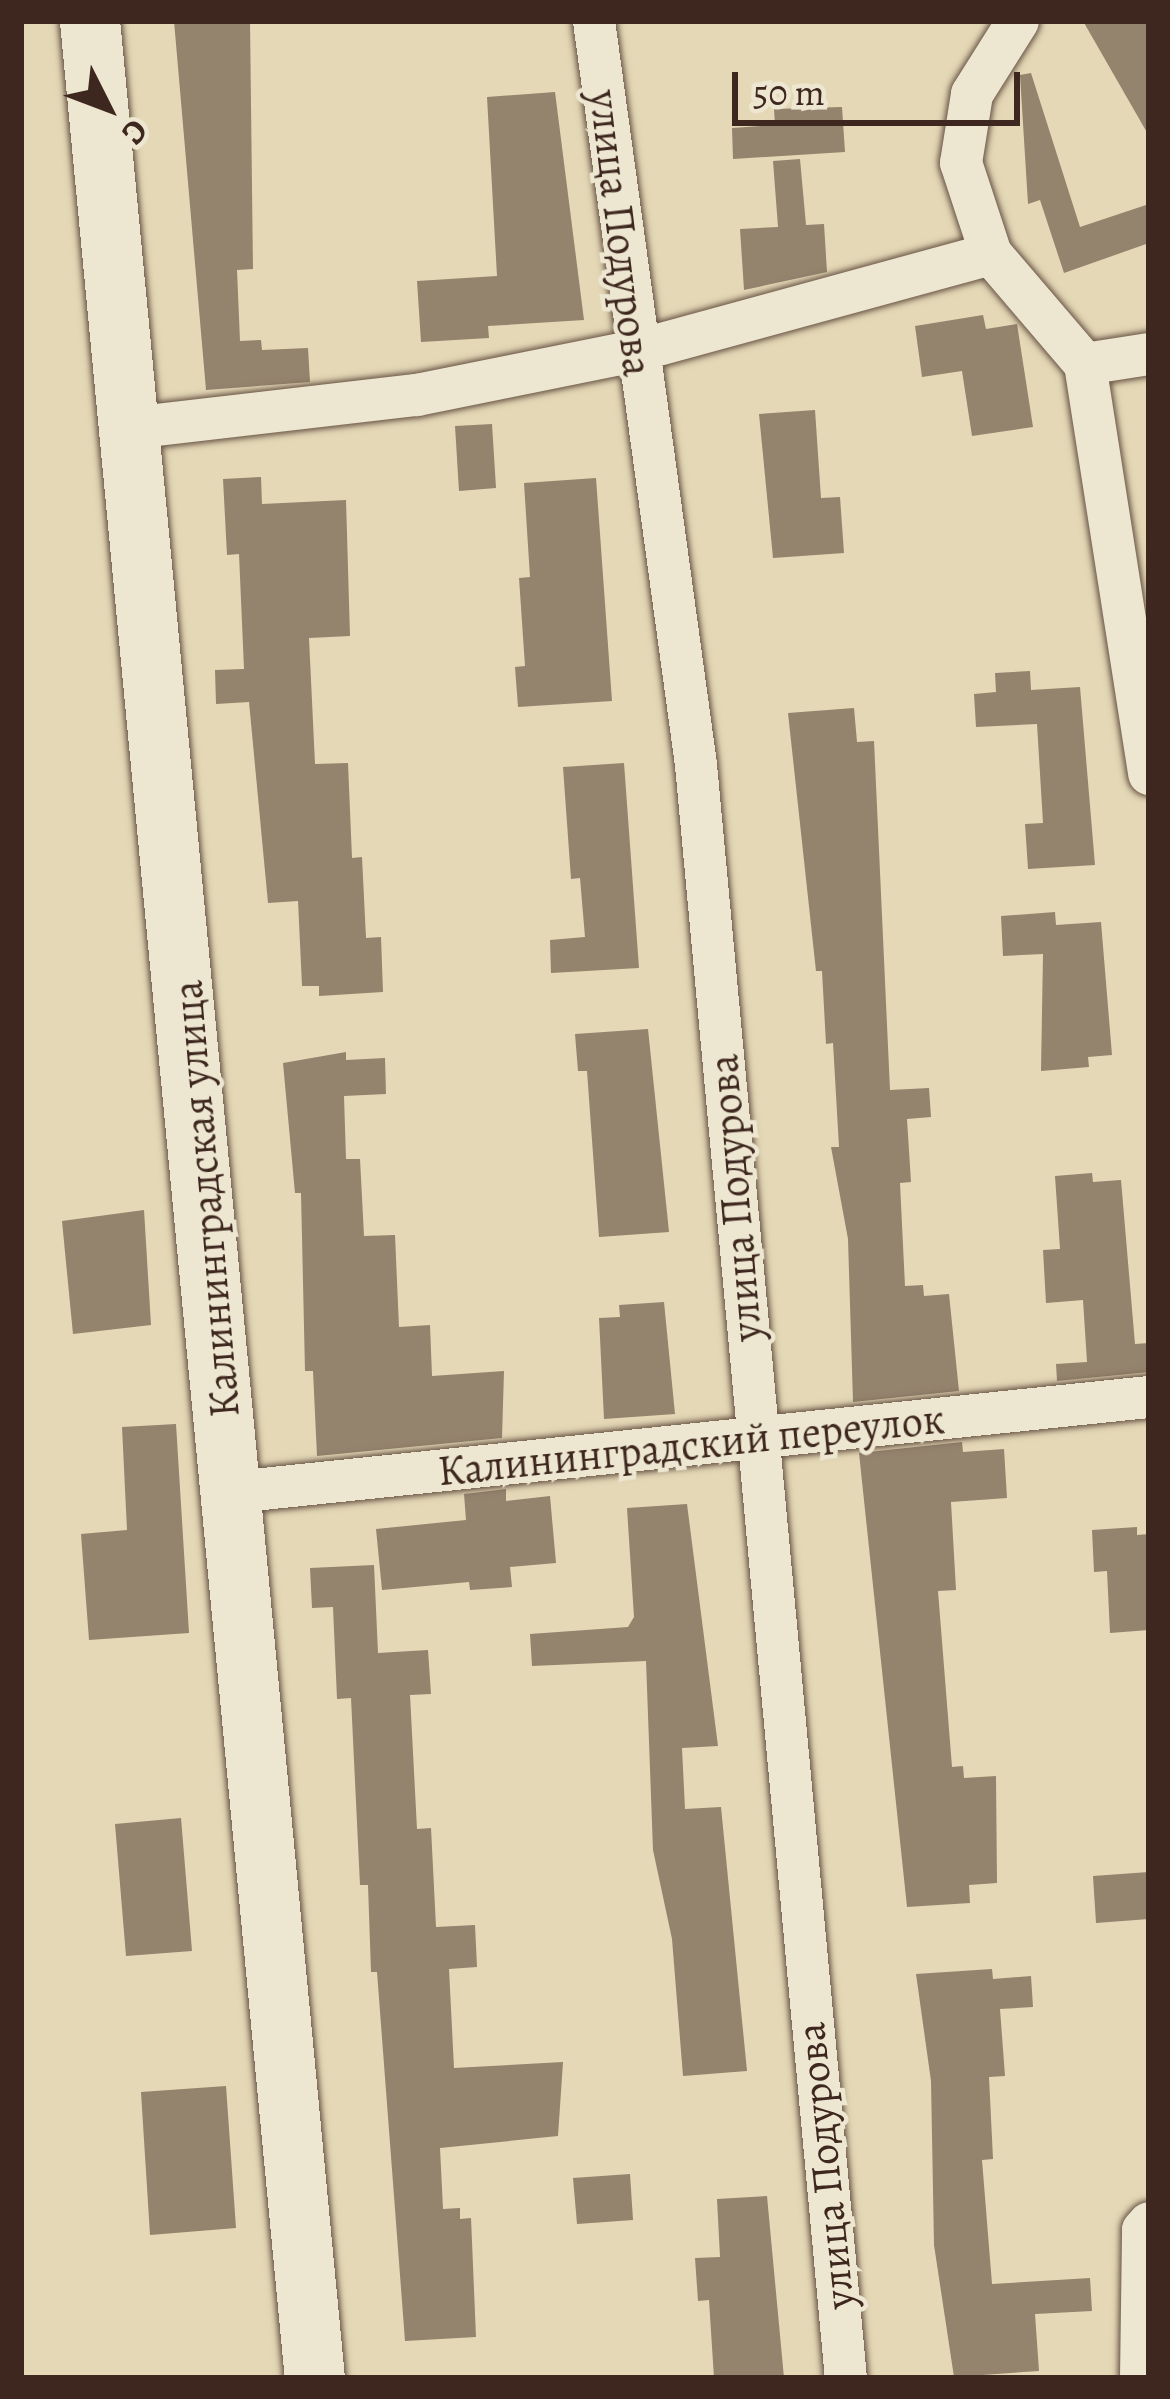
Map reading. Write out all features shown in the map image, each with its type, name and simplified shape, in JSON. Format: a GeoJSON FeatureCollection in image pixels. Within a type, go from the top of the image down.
{"type":"FeatureCollection","features":[{"type":"Feature","properties":{"kind":"street","name":"Калининградская улица"},"geometry":{"type":"LineString","coordinates":[[90,21],[315,2378]]}},
{"type":"Feature","properties":{"kind":"street","name":"улица Подурова"},"geometry":{"type":"LineString","coordinates":[[594,21],[696,765],[846,2378]]}},
{"type":"Feature","properties":{"kind":"street"},"geometry":{"type":"LineString","coordinates":[[1018,21],[972,94],[961,163],[991,254],[1085,364],[1149,774]]}},
{"type":"Feature","properties":{"kind":"street"},"geometry":{"type":"LineString","coordinates":[[131,428],[417,395],[636,351],[991,254]]}},
{"type":"Feature","properties":{"kind":"street"},"geometry":{"type":"LineString","coordinates":[[1085,364],[1149,354]]}},
{"type":"Feature","properties":{"kind":"street","name":"Калининградский переулок"},"geometry":{"type":"LineString","coordinates":[[234,1492],[1149,1397]]}},
{"type":"Feature","properties":{"kind":"street"},"geometry":{"type":"LineString","coordinates":[[1142,2378],[1142,2230],[1149,2223]]}},
{"type":"Feature","properties":{"kind":"building"},"geometry":{"type":"Polygon","coordinates":[[[174,21],[250,21],[253,269],[237,270],[240,341],[261,340],[262,350],[308,348],[310,382],[206,390],[174,21]]]}},
{"type":"Feature","properties":{"kind":"building"},"geometry":{"type":"Polygon","coordinates":[[[1083,21],[1149,21],[1149,136],[1083,21]]]}},
{"type":"Feature","properties":{"kind":"building"},"geometry":{"type":"Polygon","coordinates":[[[1031,73],[1080,227],[1149,204],[1149,243],[1064,273],[1040,200],[1028,204],[1020,75],[1031,73]]]}},
{"type":"Feature","properties":{"kind":"building"},"geometry":{"type":"Polygon","coordinates":[[[555,92],[584,320],[488,326],[489,338],[421,342],[417,281],[497,276],[487,97],[555,92]]]}},
{"type":"Feature","properties":{"kind":"building"},"geometry":{"type":"Polygon","coordinates":[[[842,107],[845,152],[733,159],[732,128],[775,125],[774,109],[842,107]]]}},
{"type":"Feature","properties":{"kind":"building"},"geometry":{"type":"Polygon","coordinates":[[[800,159],[806,225],[824,224],[827,272],[744,290],[740,229],[778,227],[773,161],[800,159]]]}},
{"type":"Feature","properties":{"kind":"building"},"geometry":{"type":"Polygon","coordinates":[[[983,315],[986,329],[1017,324],[1033,427],[972,436],[962,371],[922,377],[915,326],[983,315]]]}},
{"type":"Feature","properties":{"kind":"building"},"geometry":{"type":"Polygon","coordinates":[[[815,410],[821,498],[840,497],[844,553],[773,558],[759,414],[815,410]]]}},
{"type":"Feature","properties":{"kind":"building"},"geometry":{"type":"Polygon","coordinates":[[[492,424],[496,488],[459,491],[455,426],[492,424]]]}},
{"type":"Feature","properties":{"kind":"building"},"geometry":{"type":"Polygon","coordinates":[[[261,477],[262,504],[346,500],[350,636],[309,638],[315,764],[348,763],[352,858],[362,857],[366,938],[381,937],[383,992],[319,996],[319,986],[302,986],[298,901],[268,903],[249,702],[216,704],[215,670],[244,669],[239,554],[227,555],[223,479],[261,477]]]}},
{"type":"Feature","properties":{"kind":"building"},"geometry":{"type":"Polygon","coordinates":[[[596,478],[612,701],[518,707],[515,667],[525,666],[519,578],[530,577],[524,483],[596,478]]]}},
{"type":"Feature","properties":{"kind":"building"},"geometry":{"type":"Polygon","coordinates":[[[1030,671],[1031,690],[1080,687],[1095,865],[1028,869],[1025,824],[1043,823],[1037,724],[976,727],[974,694],[996,692],[995,673],[1030,671]]]}},
{"type":"Feature","properties":{"kind":"building"},"geometry":{"type":"Polygon","coordinates":[[[854,708],[857,742],[874,741],[890,1090],[929,1088],[931,1117],[907,1119],[911,1182],[900,1183],[905,1286],[923,1285],[924,1296],[949,1294],[959,1391],[853,1402],[848,1239],[831,1147],[839,1147],[833,1043],[826,1044],[822,971],[816,971],[788,713],[854,708]]]}},
{"type":"Feature","properties":{"kind":"building"},"geometry":{"type":"Polygon","coordinates":[[[624,763],[639,968],[551,973],[550,940],[585,937],[580,878],[571,879],[563,767],[624,763]]]}},
{"type":"Feature","properties":{"kind":"building"},"geometry":{"type":"Polygon","coordinates":[[[1055,912],[1056,925],[1101,922],[1112,1055],[1088,1057],[1089,1067],[1041,1071],[1043,954],[1003,956],[1001,916],[1055,912]]]}},
{"type":"Feature","properties":{"kind":"building"},"geometry":{"type":"Polygon","coordinates":[[[648,1029],[669,1232],[599,1237],[587,1071],[578,1071],[575,1034],[648,1029]]]}},
{"type":"Feature","properties":{"kind":"building"},"geometry":{"type":"Polygon","coordinates":[[[346,1052],[346,1060],[385,1058],[386,1094],[344,1096],[346,1159],[360,1159],[364,1236],[395,1235],[399,1327],[430,1325],[432,1376],[504,1371],[502,1438],[317,1456],[313,1371],[305,1371],[301,1193],[295,1193],[283,1063],[346,1052]]]}},
{"type":"Feature","properties":{"kind":"building"},"geometry":{"type":"Polygon","coordinates":[[[1092,1173],[1093,1182],[1121,1180],[1135,1344],[1149,1343],[1149,1372],[1057,1381],[1056,1364],[1087,1362],[1083,1300],[1046,1303],[1043,1250],[1060,1249],[1055,1176],[1092,1173]]]}},
{"type":"Feature","properties":{"kind":"building"},"geometry":{"type":"Polygon","coordinates":[[[144,1210],[151,1325],[73,1334],[62,1221],[144,1210]]]}},
{"type":"Feature","properties":{"kind":"building"},"geometry":{"type":"Polygon","coordinates":[[[664,1302],[675,1414],[604,1419],[599,1318],[620,1317],[619,1305],[664,1302]]]}},
{"type":"Feature","properties":{"kind":"building"},"geometry":{"type":"Polygon","coordinates":[[[176,1424],[189,1633],[89,1640],[81,1534],[127,1530],[122,1427],[176,1424]]]}},
{"type":"Feature","properties":{"kind":"building"},"geometry":{"type":"Polygon","coordinates":[[[962,1442],[963,1452],[1004,1449],[1007,1498],[951,1502],[956,1590],[938,1591],[952,1767],[963,1766],[964,1778],[996,1776],[997,1883],[969,1885],[970,1903],[907,1907],[859,1453],[962,1442]]]}},
{"type":"Feature","properties":{"kind":"building"},"geometry":{"type":"Polygon","coordinates":[[[506,1489],[506,1501],[550,1496],[556,1563],[510,1567],[512,1587],[470,1590],[469,1582],[382,1590],[376,1529],[466,1520],[464,1494],[506,1489]]]}},
{"type":"Feature","properties":{"kind":"building"},"geometry":{"type":"Polygon","coordinates":[[[687,1504],[718,1746],[682,1748],[685,1809],[721,1807],[747,2071],[683,2076],[672,1939],[653,1850],[646,1661],[532,1666],[530,1634],[628,1627],[634,1617],[627,1508],[687,1504]]]}},
{"type":"Feature","properties":{"kind":"building"},"geometry":{"type":"Polygon","coordinates":[[[1137,1527],[1137,1535],[1149,1534],[1149,1630],[1110,1633],[1107,1571],[1094,1572],[1092,1530],[1137,1527]]]}},
{"type":"Feature","properties":{"kind":"building"},"geometry":{"type":"Polygon","coordinates":[[[374,1565],[378,1653],[428,1650],[431,1694],[410,1695],[417,1829],[431,1828],[436,1927],[475,1925],[477,1967],[449,1969],[454,2068],[563,2062],[558,2136],[440,2148],[443,2209],[460,2208],[460,2219],[471,2218],[476,2337],[405,2341],[377,1972],[371,1972],[368,1885],[360,1885],[351,1698],[337,1699],[333,1607],[312,1608],[310,1568],[374,1565]]]}},
{"type":"Feature","properties":{"kind":"building"},"geometry":{"type":"Polygon","coordinates":[[[181,1818],[192,1951],[126,1956],[115,1824],[181,1818]]]}},
{"type":"Feature","properties":{"kind":"building"},"geometry":{"type":"Polygon","coordinates":[[[1149,1872],[1149,1919],[1096,1923],[1093,1876],[1149,1872]]]}},
{"type":"Feature","properties":{"kind":"building"},"geometry":{"type":"Polygon","coordinates":[[[992,1969],[993,1979],[1031,1976],[1033,2007],[1000,2009],[1005,2076],[989,2077],[993,2159],[982,2160],[992,2284],[1090,2278],[1092,2311],[1035,2314],[1039,2371],[954,2377],[934,2245],[931,2081],[916,1974],[992,1969]]]}},
{"type":"Feature","properties":{"kind":"building"},"geometry":{"type":"Polygon","coordinates":[[[226,2086],[236,2228],[150,2235],[141,2092],[226,2086]]]}},
{"type":"Feature","properties":{"kind":"building"},"geometry":{"type":"Polygon","coordinates":[[[630,2174],[633,2220],[577,2224],[573,2178],[630,2174]]]}},
{"type":"Feature","properties":{"kind":"building"},"geometry":{"type":"Polygon","coordinates":[[[767,2196],[784,2378],[714,2378],[709,2300],[698,2301],[695,2258],[720,2257],[717,2199],[767,2196]]]}}]}
